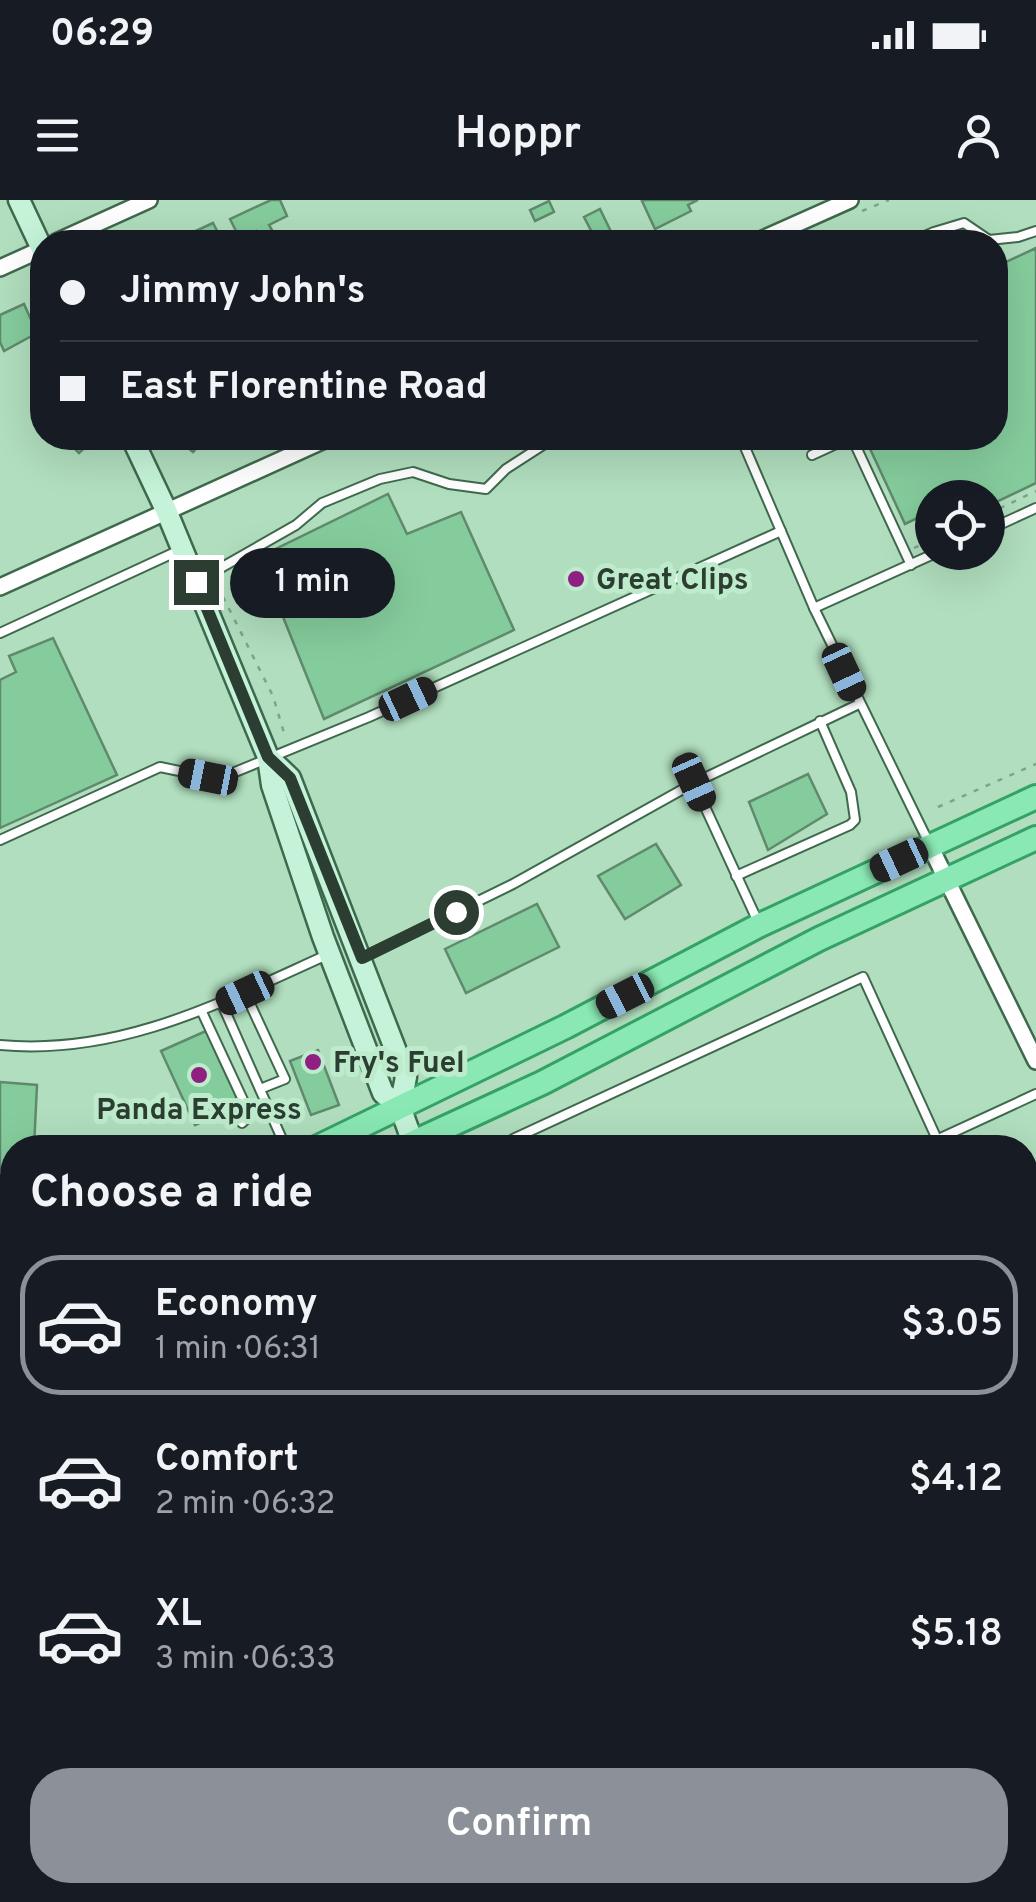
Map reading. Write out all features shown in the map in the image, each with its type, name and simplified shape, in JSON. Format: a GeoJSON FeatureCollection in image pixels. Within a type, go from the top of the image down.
{"type":"FeatureCollection","features":[{"type":"Feature","properties":{"kind":"main road"},"geometry":{"type":"LineString","coordinates":[[343,1135],[566,1027],[760,925],[1036,797]]}},
{"type":"Feature","properties":{"kind":"main road"},"geometry":{"type":"LineString","coordinates":[[433,1135],[542,1083],[746,974],[1036,838]]}},
{"type":"Feature","properties":{"kind":"street"},"geometry":{"type":"LineString","coordinates":[[19,200],[33,230]]}},
{"type":"Feature","properties":{"kind":"street"},"geometry":{"type":"LineString","coordinates":[[83,230],[150,200]]}},
{"type":"Feature","properties":{"kind":"street"},"geometry":{"type":"LineString","coordinates":[[783,230],[850,200]]}},
{"type":"Feature","properties":{"kind":"street"},"geometry":{"type":"LineString","coordinates":[[0,268],[30,254]]}},
{"type":"Feature","properties":{"kind":"street"},"geometry":{"type":"LineString","coordinates":[[138,450],[182,549],[207,584],[268,757],[272,785],[329,954],[383,1093],[400,1107]]}},
{"type":"Feature","properties":{"kind":"street"},"geometry":{"type":"LineString","coordinates":[[0,587],[166,510],[316,450]]}},
{"type":"Feature","properties":{"kind":"street"},"geometry":{"type":"LineString","coordinates":[[268,757],[290,778],[406,1077],[400,1107],[407,1135]]}},
{"type":"Feature","properties":{"kind":"street"},"geometry":{"type":"LineString","coordinates":[[930,846],[1036,1062]]}},
{"type":"Feature","properties":{"kind":"lane"},"geometry":{"type":"LineString","coordinates":[[941,230],[964,223],[974,230]]}},
{"type":"Feature","properties":{"kind":"lane"},"geometry":{"type":"LineString","coordinates":[[1008,238],[1036,231]]}},
{"type":"Feature","properties":{"kind":"lane"},"geometry":{"type":"LineString","coordinates":[[207,584],[296,525],[322,503],[380,479],[413,472],[449,484],[486,489],[506,468],[535,450]]}},
{"type":"Feature","properties":{"kind":"lane"},"geometry":{"type":"LineString","coordinates":[[745,450],[814,608],[930,846]]}},
{"type":"Feature","properties":{"kind":"lane"},"geometry":{"type":"LineString","coordinates":[[812,455],[823,450]]}},
{"type":"Feature","properties":{"kind":"lane"},"geometry":{"type":"LineString","coordinates":[[856,450],[910,565]]}},
{"type":"Feature","properties":{"kind":"lane"},"geometry":{"type":"LineString","coordinates":[[1005,522],[1036,508]]}},
{"type":"Feature","properties":{"kind":"lane"},"geometry":{"type":"LineString","coordinates":[[0,840],[160,767],[218,779],[369,717],[780,530]]}},
{"type":"Feature","properties":{"kind":"lane"},"geometry":{"type":"LineString","coordinates":[[0,633],[182,549]]}},
{"type":"Feature","properties":{"kind":"lane"},"geometry":{"type":"LineString","coordinates":[[814,608],[915,563]]}},
{"type":"Feature","properties":{"kind":"lane"},"geometry":{"type":"LineString","coordinates":[[362,958],[513,884],[694,782],[859,704]]}},
{"type":"Feature","properties":{"kind":"lane"},"geometry":{"type":"LineString","coordinates":[[736,876],[850,826],[854,820],[851,792],[820,720]]}},
{"type":"Feature","properties":{"kind":"lane"},"geometry":{"type":"LineString","coordinates":[[694,782],[760,925]]}},
{"type":"Feature","properties":{"kind":"lane"},"geometry":{"type":"LineString","coordinates":[[0,1045],[53,1046],[130,1036],[222,1004],[329,954]]}},
{"type":"Feature","properties":{"kind":"lane"},"geometry":{"type":"LineString","coordinates":[[522,1135],[863,977],[936,1135]]}},
{"type":"Feature","properties":{"kind":"lane"},"geometry":{"type":"LineString","coordinates":[[245,993],[285,1079],[260,1089]]}},
{"type":"Feature","properties":{"kind":"lane"},"geometry":{"type":"LineString","coordinates":[[222,1004],[280,1135]]}},
{"type":"Feature","properties":{"kind":"lane"},"geometry":{"type":"LineString","coordinates":[[202,1012],[250,1115],[242,1123]]}},
{"type":"Feature","properties":{"kind":"lane"},"geometry":{"type":"LineString","coordinates":[[956,1135],[1036,1094]]}},
{"type":"Feature","properties":{"kind":"path"},"geometry":{"type":"LineString","coordinates":[[1005,506],[1036,491]]}},
{"type":"Feature","properties":{"kind":"path"},"geometry":{"type":"LineString","coordinates":[[207,584],[273,696],[284,733]]}},
{"type":"Feature","properties":{"kind":"path"},"geometry":{"type":"LineString","coordinates":[[938,807],[1036,764]]}},
{"type":"Feature","properties":{"kind":"building"},"geometry":{"type":"Polygon","coordinates":[[[271,200],[280,200],[287,216],[269,225],[272,230],[236,230],[230,219],[271,200]]]}},
{"type":"Feature","properties":{"kind":"building"},"geometry":{"type":"Polygon","coordinates":[[[698,200],[688,205],[691,211],[655,229],[642,201],[698,200]]]}},
{"type":"Feature","properties":{"kind":"building"},"geometry":{"type":"Polygon","coordinates":[[[549,201],[554,212],[535,221],[530,210],[549,201]]]}},
{"type":"Feature","properties":{"kind":"building"},"geometry":{"type":"Polygon","coordinates":[[[600,209],[610,230],[591,230],[584,217],[600,209]]]}},
{"type":"Feature","properties":{"kind":"building"},"geometry":{"type":"Polygon","coordinates":[[[213,223],[217,230],[198,230],[213,223]]]}},
{"type":"Feature","properties":{"kind":"building"},"geometry":{"type":"Polygon","coordinates":[[[1036,248],[1036,483],[1005,498],[1005,480],[915,480],[915,519],[905,524],[871,450],[1008,450],[1008,261],[1036,248]]]}},
{"type":"Feature","properties":{"kind":"building"},"geometry":{"type":"Polygon","coordinates":[[[24,304],[30,317],[30,337],[4,351],[0,315],[24,304]]]}},
{"type":"Feature","properties":{"kind":"building"},"geometry":{"type":"Polygon","coordinates":[[[388,494],[407,534],[461,512],[514,630],[324,719],[259,557],[388,494]]]}},
{"type":"Feature","properties":{"kind":"building"},"geometry":{"type":"Polygon","coordinates":[[[53,638],[117,775],[0,828],[0,680],[16,672],[9,656],[53,638]]]}},
{"type":"Feature","properties":{"kind":"building"},"geometry":{"type":"Polygon","coordinates":[[[808,774],[827,814],[768,850],[749,802],[808,774]]]}},
{"type":"Feature","properties":{"kind":"building"},"geometry":{"type":"Polygon","coordinates":[[[656,844],[681,885],[625,919],[598,876],[656,844]]]}},
{"type":"Feature","properties":{"kind":"building"},"geometry":{"type":"Polygon","coordinates":[[[537,904],[559,947],[466,993],[445,949],[537,904]]]}},
{"type":"Feature","properties":{"kind":"building","name":"Panda Express"},"geometry":{"type":"Polygon","coordinates":[[[206,1031],[237,1098],[228,1102],[231,1109],[195,1125],[161,1051],[206,1031]]]}},
{"type":"Feature","properties":{"kind":"building","name":"Fry's Fuel"},"geometry":{"type":"Polygon","coordinates":[[[318,1050],[339,1105],[311,1115],[290,1061],[318,1050]]]}},
{"type":"Feature","properties":{"kind":"building"},"geometry":{"type":"Polygon","coordinates":[[[0,1082],[37,1085],[35,1135],[0,1135],[0,1082]]]}},
{"type":"Feature","properties":{"kind":"place","name":"Great Clips"},"geometry":{"type":"Point","coordinates":[576,579]}},
{"type":"Feature","properties":{"kind":"place","name":"Fry's Fuel"},"geometry":{"type":"Point","coordinates":[313,1062]}},
{"type":"Feature","properties":{"kind":"place","name":"Panda Express"},"geometry":{"type":"Point","coordinates":[199,1075]}},
{"type":"Feature","properties":{"kind":"route"},"geometry":{"type":"LineString","coordinates":[[196,582],[268,757],[290,778],[362,958],[456,912]]}}]}
